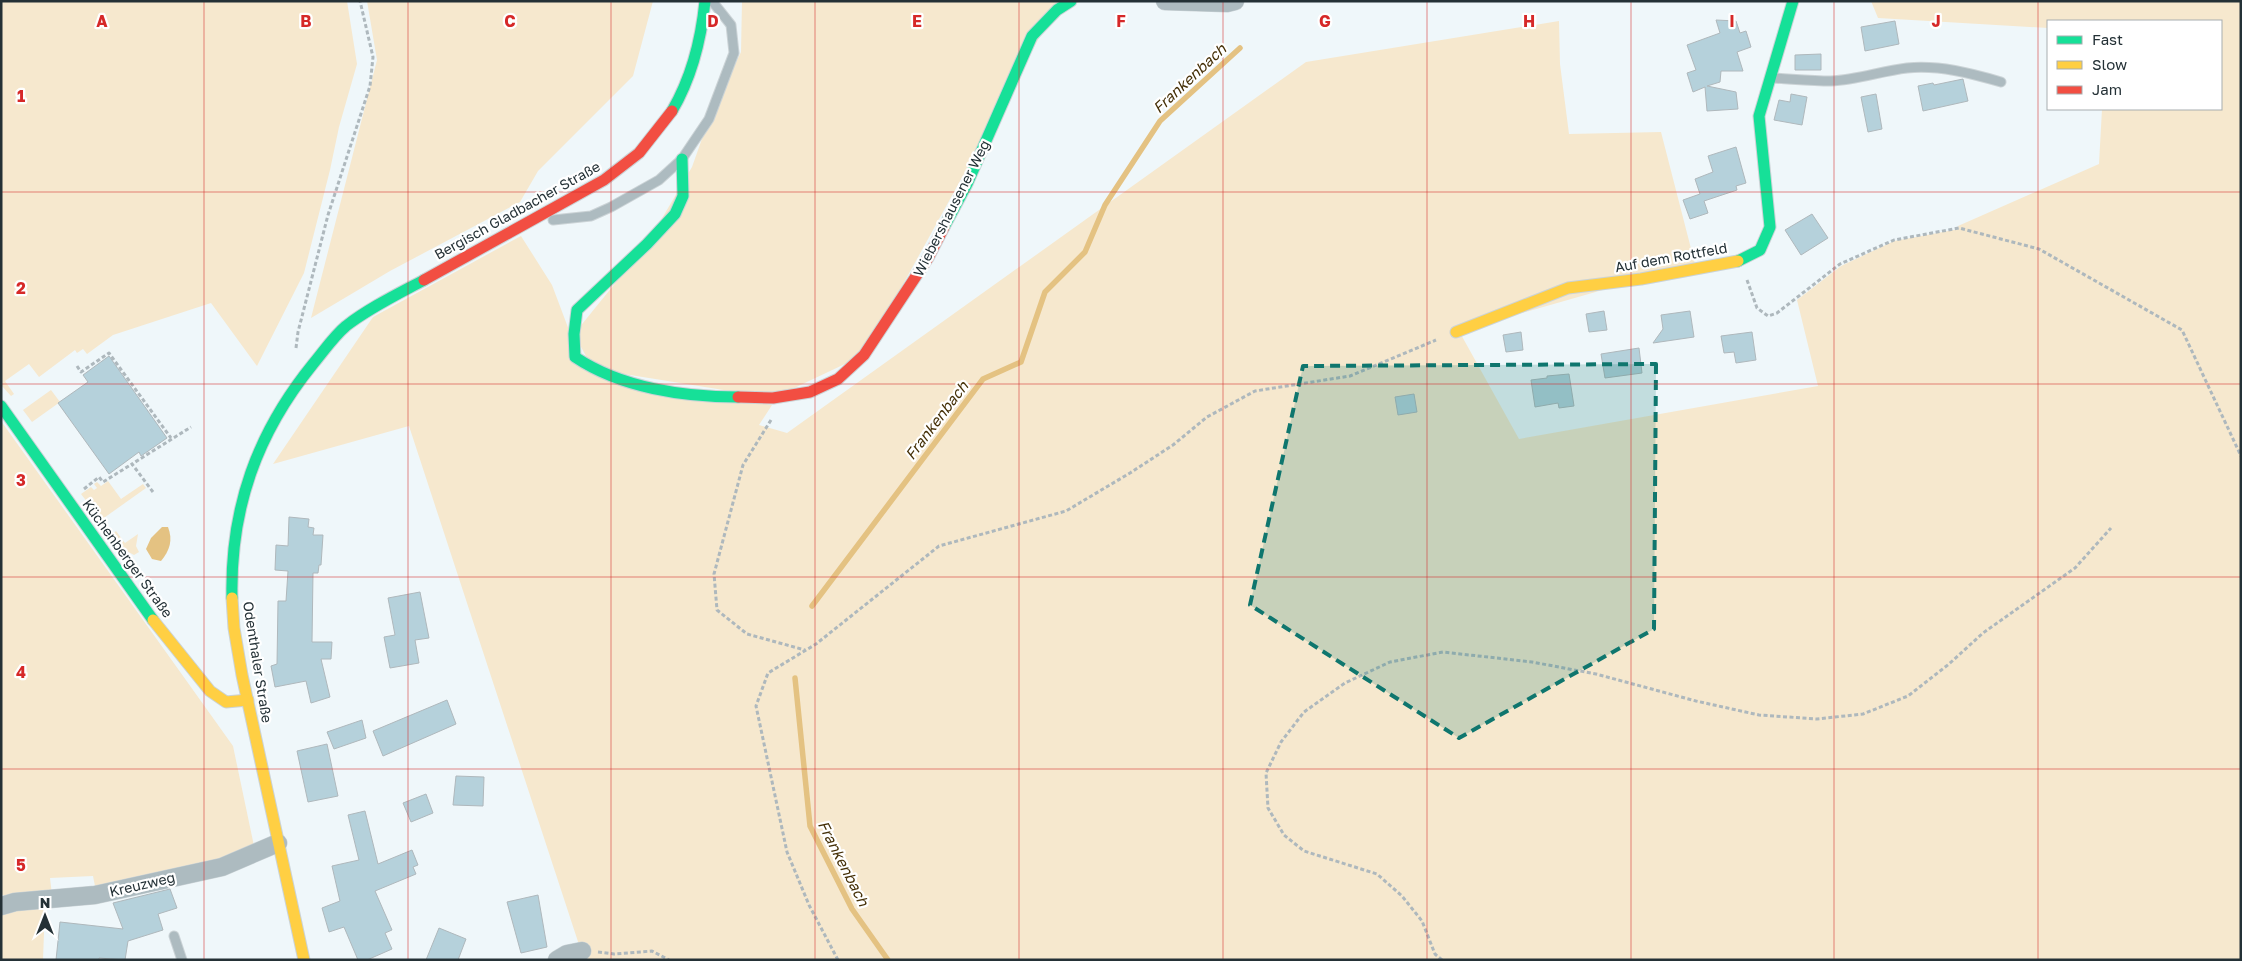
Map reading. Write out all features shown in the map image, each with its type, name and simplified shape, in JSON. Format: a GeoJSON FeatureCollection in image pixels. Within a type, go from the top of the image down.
{"type":"FeatureCollection","features":[{"type":"Feature","properties":{"kind":"street","name":"Bergisch Gladbacher Straße"},"geometry":{"type":"LineString","coordinates":[[300,378],[345,327],[431,275],[532,222],[616,172],[648,144],[670,114],[694,67],[704,26],[705,1]]}},
{"type":"Feature","properties":{"kind":"street","name":"Wiebershausener Weg"},"geometry":{"type":"LineString","coordinates":[[682,159],[683,196],[676,214],[647,244],[576,310],[575,357],[593,369],[645,386],[707,397],[773,398],[810,392],[838,380],[864,355],[881,330],[928,258],[966,184],[1032,36],[1058,10],[1071,1]]}},
{"type":"Feature","properties":{"kind":"street"},"geometry":{"type":"LineString","coordinates":[[1165,1],[1227,3],[1235,1]]}},
{"type":"Feature","properties":{"kind":"street","name":"Auf dem Rottfeld"},"geometry":{"type":"LineString","coordinates":[[1456,332],[1568,288],[1641,279],[1740,261],[1760,250],[1770,227],[1759,116],[1793,1]]}},
{"type":"Feature","properties":{"kind":"street","name":"Odenthaler Straße"},"geometry":{"type":"LineString","coordinates":[[300,378],[279,407],[253,460],[237,529],[232,574],[233,611],[248,700],[304,960]]}},
{"type":"Feature","properties":{"kind":"street","name":"Küchenberger Straße"},"geometry":{"type":"LineString","coordinates":[[1,406],[140,603],[210,691],[226,702],[248,700]]}},
{"type":"Feature","properties":{"kind":"street","name":"Kreuzweg"},"geometry":{"type":"LineString","coordinates":[[1,906],[14,902],[95,895],[222,866],[278,843]]}},
{"type":"Feature","properties":{"kind":"street"},"geometry":{"type":"LineString","coordinates":[[557,960],[567,954],[582,951]]}},
{"type":"Feature","properties":{"kind":"lane"},"geometry":{"type":"LineString","coordinates":[[532,222],[591,216],[631,198],[659,180],[682,159],[709,119],[734,52],[731,25],[712,1]]}},
{"type":"Feature","properties":{"kind":"lane"},"geometry":{"type":"LineString","coordinates":[[1770,78],[1831,81],[1864,78],[1906,68],[1929,67],[1960,70],[2001,82]]}},
{"type":"Feature","properties":{"kind":"lane"},"geometry":{"type":"LineString","coordinates":[[174,936],[182,960]]}},
{"type":"Feature","properties":{"kind":"path"},"geometry":{"type":"LineString","coordinates":[[302,348],[296,355],[298,332],[328,215],[370,86],[373,57],[360,1]]}},
{"type":"Feature","properties":{"kind":"path"},"geometry":{"type":"LineString","coordinates":[[1740,261],[1757,308],[1768,316],[1777,313],[1840,264],[1894,240],[1959,228],[2039,249],[2182,330],[2241,456]]}},
{"type":"Feature","properties":{"kind":"path"},"geometry":{"type":"LineString","coordinates":[[838,960],[809,905],[787,852],[756,706],[768,673],[805,650],[939,546],[1066,511],[1130,474],[1173,445],[1207,417],[1255,391],[1350,376],[1456,332]]}},
{"type":"Feature","properties":{"kind":"path"},"geometry":{"type":"LineString","coordinates":[[77,366],[81,372],[109,353],[172,438]]}},
{"type":"Feature","properties":{"kind":"path"},"geometry":{"type":"LineString","coordinates":[[772,419],[743,465],[728,530],[714,574],[716,610],[747,634],[805,650]]}},
{"type":"Feature","properties":{"kind":"path"},"geometry":{"type":"LineString","coordinates":[[68,500],[99,477],[103,482],[191,427]]}},
{"type":"Feature","properties":{"kind":"path"},"geometry":{"type":"LineString","coordinates":[[132,464],[153,492]]}},
{"type":"Feature","properties":{"kind":"path"},"geometry":{"type":"LineString","coordinates":[[1442,960],[1435,954],[1422,921],[1402,896],[1377,874],[1304,851],[1284,835],[1268,808],[1266,773],[1281,742],[1304,712],[1346,683],[1390,662],[1443,652],[1532,662],[1596,674],[1696,701],[1759,714],[1817,719],[1863,714],[1908,696],[1949,664],[1983,633],[2075,568],[2111,528]]}},
{"type":"Feature","properties":{"kind":"path"},"geometry":{"type":"LineString","coordinates":[[582,951],[614,954],[652,951],[669,960]]}},
{"type":"Feature","properties":{"kind":"highlighted area"},"geometry":{"type":"Polygon","coordinates":[[[1656,364],[1654,629],[1459,738],[1250,605],[1303,366],[1656,364]]]}},
{"type":"Feature","properties":{"kind":"shaded area"},"geometry":{"type":"Polygon","coordinates":[[[1,1],[347,1],[357,64],[339,127],[304,273],[257,366],[211,303],[113,335],[87,354],[83,349],[77,353],[75,350],[39,377],[29,364],[5,381],[14,394],[11,396],[1,385],[1,1]]]}},
{"type":"Feature","properties":{"kind":"shaded area"},"geometry":{"type":"Polygon","coordinates":[[[367,1],[653,1],[633,76],[538,171],[520,202],[390,271],[311,318],[377,60],[367,1]]]}},
{"type":"Feature","properties":{"kind":"shaded area"},"geometry":{"type":"Polygon","coordinates":[[[742,1],[1084,1],[1055,9],[864,355],[773,398],[593,369],[574,334],[647,244],[692,167],[709,119],[741,52],[742,1]]]}},
{"type":"Feature","properties":{"kind":"shaded area"},"geometry":{"type":"Polygon","coordinates":[[[1871,1],[2241,1],[2241,960],[584,960],[409,426],[273,464],[373,317],[521,236],[552,285],[584,370],[772,405],[759,425],[787,433],[1306,62],[1559,21],[1560,64],[1569,134],[1661,132],[1696,268],[1641,279],[1459,331],[1519,439],[1818,386],[1797,300],[1841,266],[1894,241],[1959,229],[1958,226],[2099,164],[2102,110],[2222,110],[2222,20],[2047,20],[2047,28],[1878,18],[1871,1]]]}},
{"type":"Feature","properties":{"kind":"shaded area"},"geometry":{"type":"Polygon","coordinates":[[[51,390],[60,402],[32,422],[23,410],[51,390]]]}},
{"type":"Feature","properties":{"kind":"shaded area"},"geometry":{"type":"Polygon","coordinates":[[[1,421],[233,746],[254,846],[226,857],[96,891],[93,876],[50,878],[52,895],[10,899],[1,894],[1,421]]]}},
{"type":"Feature","properties":{"kind":"shaded area"},"geometry":{"type":"Polygon","coordinates":[[[108,481],[121,499],[143,484],[146,488],[101,520],[81,494],[91,487],[94,490],[97,488],[94,484],[97,482],[101,486],[108,481]]]}},
{"type":"Feature","properties":{"kind":"shaded area"},"geometry":{"type":"Polygon","coordinates":[[[162,527],[168,527],[170,541],[167,553],[161,561],[152,559],[146,549],[151,538],[162,527]]]}},
{"type":"Feature","properties":{"kind":"shaded area"},"geometry":{"type":"Polygon","coordinates":[[[116,531],[125,543],[138,534],[136,546],[139,552],[134,555],[119,547],[111,535],[116,531]]]}},
{"type":"Feature","properties":{"kind":"shaded area"},"geometry":{"type":"Polygon","coordinates":[[[45,905],[43,960],[1,960],[1,908],[45,905]]]}},
{"type":"Feature","properties":{"kind":"building"},"geometry":{"type":"Polygon","coordinates":[[[1716,20],[1736,21],[1740,33],[1746,31],[1751,47],[1737,52],[1743,71],[1721,71],[1720,82],[1707,86],[1736,92],[1738,109],[1707,111],[1705,87],[1693,92],[1687,73],[1696,70],[1687,45],[1720,33],[1716,20]]]}},
{"type":"Feature","properties":{"kind":"building"},"geometry":{"type":"Polygon","coordinates":[[[1895,21],[1899,44],[1865,51],[1861,27],[1895,21]]]}},
{"type":"Feature","properties":{"kind":"building"},"geometry":{"type":"Polygon","coordinates":[[[1821,54],[1821,70],[1795,70],[1795,55],[1821,54]]]}},
{"type":"Feature","properties":{"kind":"building"},"geometry":{"type":"Polygon","coordinates":[[[1963,79],[1968,101],[1923,111],[1918,86],[1963,79]]]}},
{"type":"Feature","properties":{"kind":"building"},"geometry":{"type":"Polygon","coordinates":[[[1791,94],[1807,97],[1802,125],[1774,120],[1779,100],[1790,102],[1791,94]]]}},
{"type":"Feature","properties":{"kind":"building"},"geometry":{"type":"Polygon","coordinates":[[[1876,94],[1882,129],[1868,132],[1861,97],[1876,94]]]}},
{"type":"Feature","properties":{"kind":"building"},"geometry":{"type":"Polygon","coordinates":[[[1736,147],[1746,183],[1736,186],[1737,190],[1704,201],[1708,213],[1690,219],[1683,200],[1700,194],[1695,179],[1713,172],[1708,156],[1736,147]]]}},
{"type":"Feature","properties":{"kind":"building"},"geometry":{"type":"Polygon","coordinates":[[[1812,214],[1828,238],[1801,255],[1785,230],[1812,214]]]}},
{"type":"Feature","properties":{"kind":"building"},"geometry":{"type":"Polygon","coordinates":[[[1604,311],[1607,330],[1589,332],[1586,314],[1604,311]]]}},
{"type":"Feature","properties":{"kind":"building"},"geometry":{"type":"Polygon","coordinates":[[[1690,311],[1694,337],[1653,343],[1663,329],[1661,315],[1690,311]]]}},
{"type":"Feature","properties":{"kind":"building"},"geometry":{"type":"Polygon","coordinates":[[[1521,332],[1523,350],[1506,352],[1503,335],[1521,332]]]}},
{"type":"Feature","properties":{"kind":"building"},"geometry":{"type":"Polygon","coordinates":[[[1752,332],[1756,360],[1736,363],[1734,352],[1724,353],[1721,336],[1752,332]]]}},
{"type":"Feature","properties":{"kind":"building"},"geometry":{"type":"Polygon","coordinates":[[[1639,348],[1642,373],[1605,378],[1601,354],[1639,348]]]}},
{"type":"Feature","properties":{"kind":"building"},"geometry":{"type":"Polygon","coordinates":[[[109,356],[167,438],[141,456],[139,452],[109,474],[58,403],[88,382],[83,375],[109,356]]]}},
{"type":"Feature","properties":{"kind":"building"},"geometry":{"type":"Polygon","coordinates":[[[1569,374],[1574,406],[1559,408],[1558,403],[1535,407],[1531,380],[1569,374]]]}},
{"type":"Feature","properties":{"kind":"building"},"geometry":{"type":"Polygon","coordinates":[[[1414,394],[1417,412],[1398,415],[1395,397],[1414,394]]]}},
{"type":"Feature","properties":{"kind":"building"},"geometry":{"type":"Polygon","coordinates":[[[289,517],[309,519],[308,527],[314,528],[313,535],[323,535],[321,565],[319,565],[318,573],[313,573],[312,642],[332,642],[331,659],[321,659],[330,697],[311,703],[306,681],[275,687],[271,666],[277,664],[278,601],[286,601],[288,571],[275,570],[276,545],[288,546],[289,517]]]}},
{"type":"Feature","properties":{"kind":"building"},"geometry":{"type":"Polygon","coordinates":[[[420,592],[429,638],[415,640],[419,663],[390,668],[384,637],[395,635],[388,598],[420,592]]]}},
{"type":"Feature","properties":{"kind":"building"},"geometry":{"type":"Polygon","coordinates":[[[447,700],[456,724],[383,756],[373,731],[447,700]]]}},
{"type":"Feature","properties":{"kind":"building"},"geometry":{"type":"Polygon","coordinates":[[[362,720],[366,738],[334,749],[327,732],[362,720]]]}},
{"type":"Feature","properties":{"kind":"building"},"geometry":{"type":"Polygon","coordinates":[[[327,744],[338,796],[308,802],[297,751],[327,744]]]}},
{"type":"Feature","properties":{"kind":"building"},"geometry":{"type":"Polygon","coordinates":[[[456,776],[484,777],[483,806],[453,805],[456,776]]]}},
{"type":"Feature","properties":{"kind":"building"},"geometry":{"type":"Polygon","coordinates":[[[426,794],[433,813],[411,822],[403,803],[426,794]]]}},
{"type":"Feature","properties":{"kind":"building"},"geometry":{"type":"Polygon","coordinates":[[[365,811],[378,864],[412,850],[418,865],[413,867],[416,874],[375,891],[392,930],[385,933],[392,949],[367,960],[358,960],[344,927],[329,932],[322,908],[340,901],[332,866],[359,860],[348,815],[365,811]]]}},
{"type":"Feature","properties":{"kind":"building"},"geometry":{"type":"Polygon","coordinates":[[[170,889],[177,908],[158,914],[163,930],[128,941],[125,960],[99,958],[99,960],[56,960],[60,922],[123,929],[113,903],[170,889]]]}},
{"type":"Feature","properties":{"kind":"building"},"geometry":{"type":"Polygon","coordinates":[[[538,895],[547,947],[521,953],[507,902],[538,895]]]}},
{"type":"Feature","properties":{"kind":"building"},"geometry":{"type":"Polygon","coordinates":[[[439,928],[466,939],[458,960],[426,960],[439,928]]]}},
{"type":"Feature","properties":{"kind":"waterway","name":"Frankenbach"},"geometry":{"type":"LineString","coordinates":[[812,606],[983,379],[1021,362],[1045,292],[1085,252],[1105,205],[1160,121],[1240,48]]}},
{"type":"Feature","properties":{"kind":"waterway","name":"Frankenbach"},"geometry":{"type":"LineString","coordinates":[[795,678],[810,826],[852,909],[888,960]]}},
{"type":"Feature","properties":{"kind":"traffic: fast"},"geometry":{"type":"LineString","coordinates":[[672,111],[690,72],[701,30],[705,1]]}},
{"type":"Feature","properties":{"kind":"traffic: fast"},"geometry":{"type":"LineString","coordinates":[[944,227],[967,184],[1032,36],[1057,10],[1071,1]]}},
{"type":"Feature","properties":{"kind":"traffic: fast"},"geometry":{"type":"LineString","coordinates":[[1738,261],[1760,250],[1770,227],[1759,116],[1793,1]]}},
{"type":"Feature","properties":{"kind":"traffic: fast"},"geometry":{"type":"LineString","coordinates":[[682,159],[683,196],[675,214],[647,244],[577,310],[574,334],[575,357],[593,368],[612,376],[654,389],[675,393],[738,397]]}},
{"type":"Feature","properties":{"kind":"traffic: fast"},"geometry":{"type":"LineString","coordinates":[[232,598],[236,533],[242,503],[262,445],[276,417],[293,390],[341,330],[374,307],[424,280]]}},
{"type":"Feature","properties":{"kind":"traffic: fast"},"geometry":{"type":"LineString","coordinates":[[1,406],[153,620]]}},
{"type":"Feature","properties":{"kind":"traffic: slow"},"geometry":{"type":"LineString","coordinates":[[1456,332],[1568,288],[1641,279],[1738,261]]}},
{"type":"Feature","properties":{"kind":"traffic: slow"},"geometry":{"type":"LineString","coordinates":[[232,598],[234,628],[242,675],[304,960]]}},
{"type":"Feature","properties":{"kind":"traffic: slow"},"geometry":{"type":"LineString","coordinates":[[153,620],[210,691],[226,702],[248,700]]}},
{"type":"Feature","properties":{"kind":"traffic: jam"},"geometry":{"type":"LineString","coordinates":[[424,280],[604,180],[639,153],[672,111]]}},
{"type":"Feature","properties":{"kind":"traffic: jam"},"geometry":{"type":"LineString","coordinates":[[738,397],[773,398],[810,392],[838,379],[864,355],[928,258],[944,227]]}}]}
